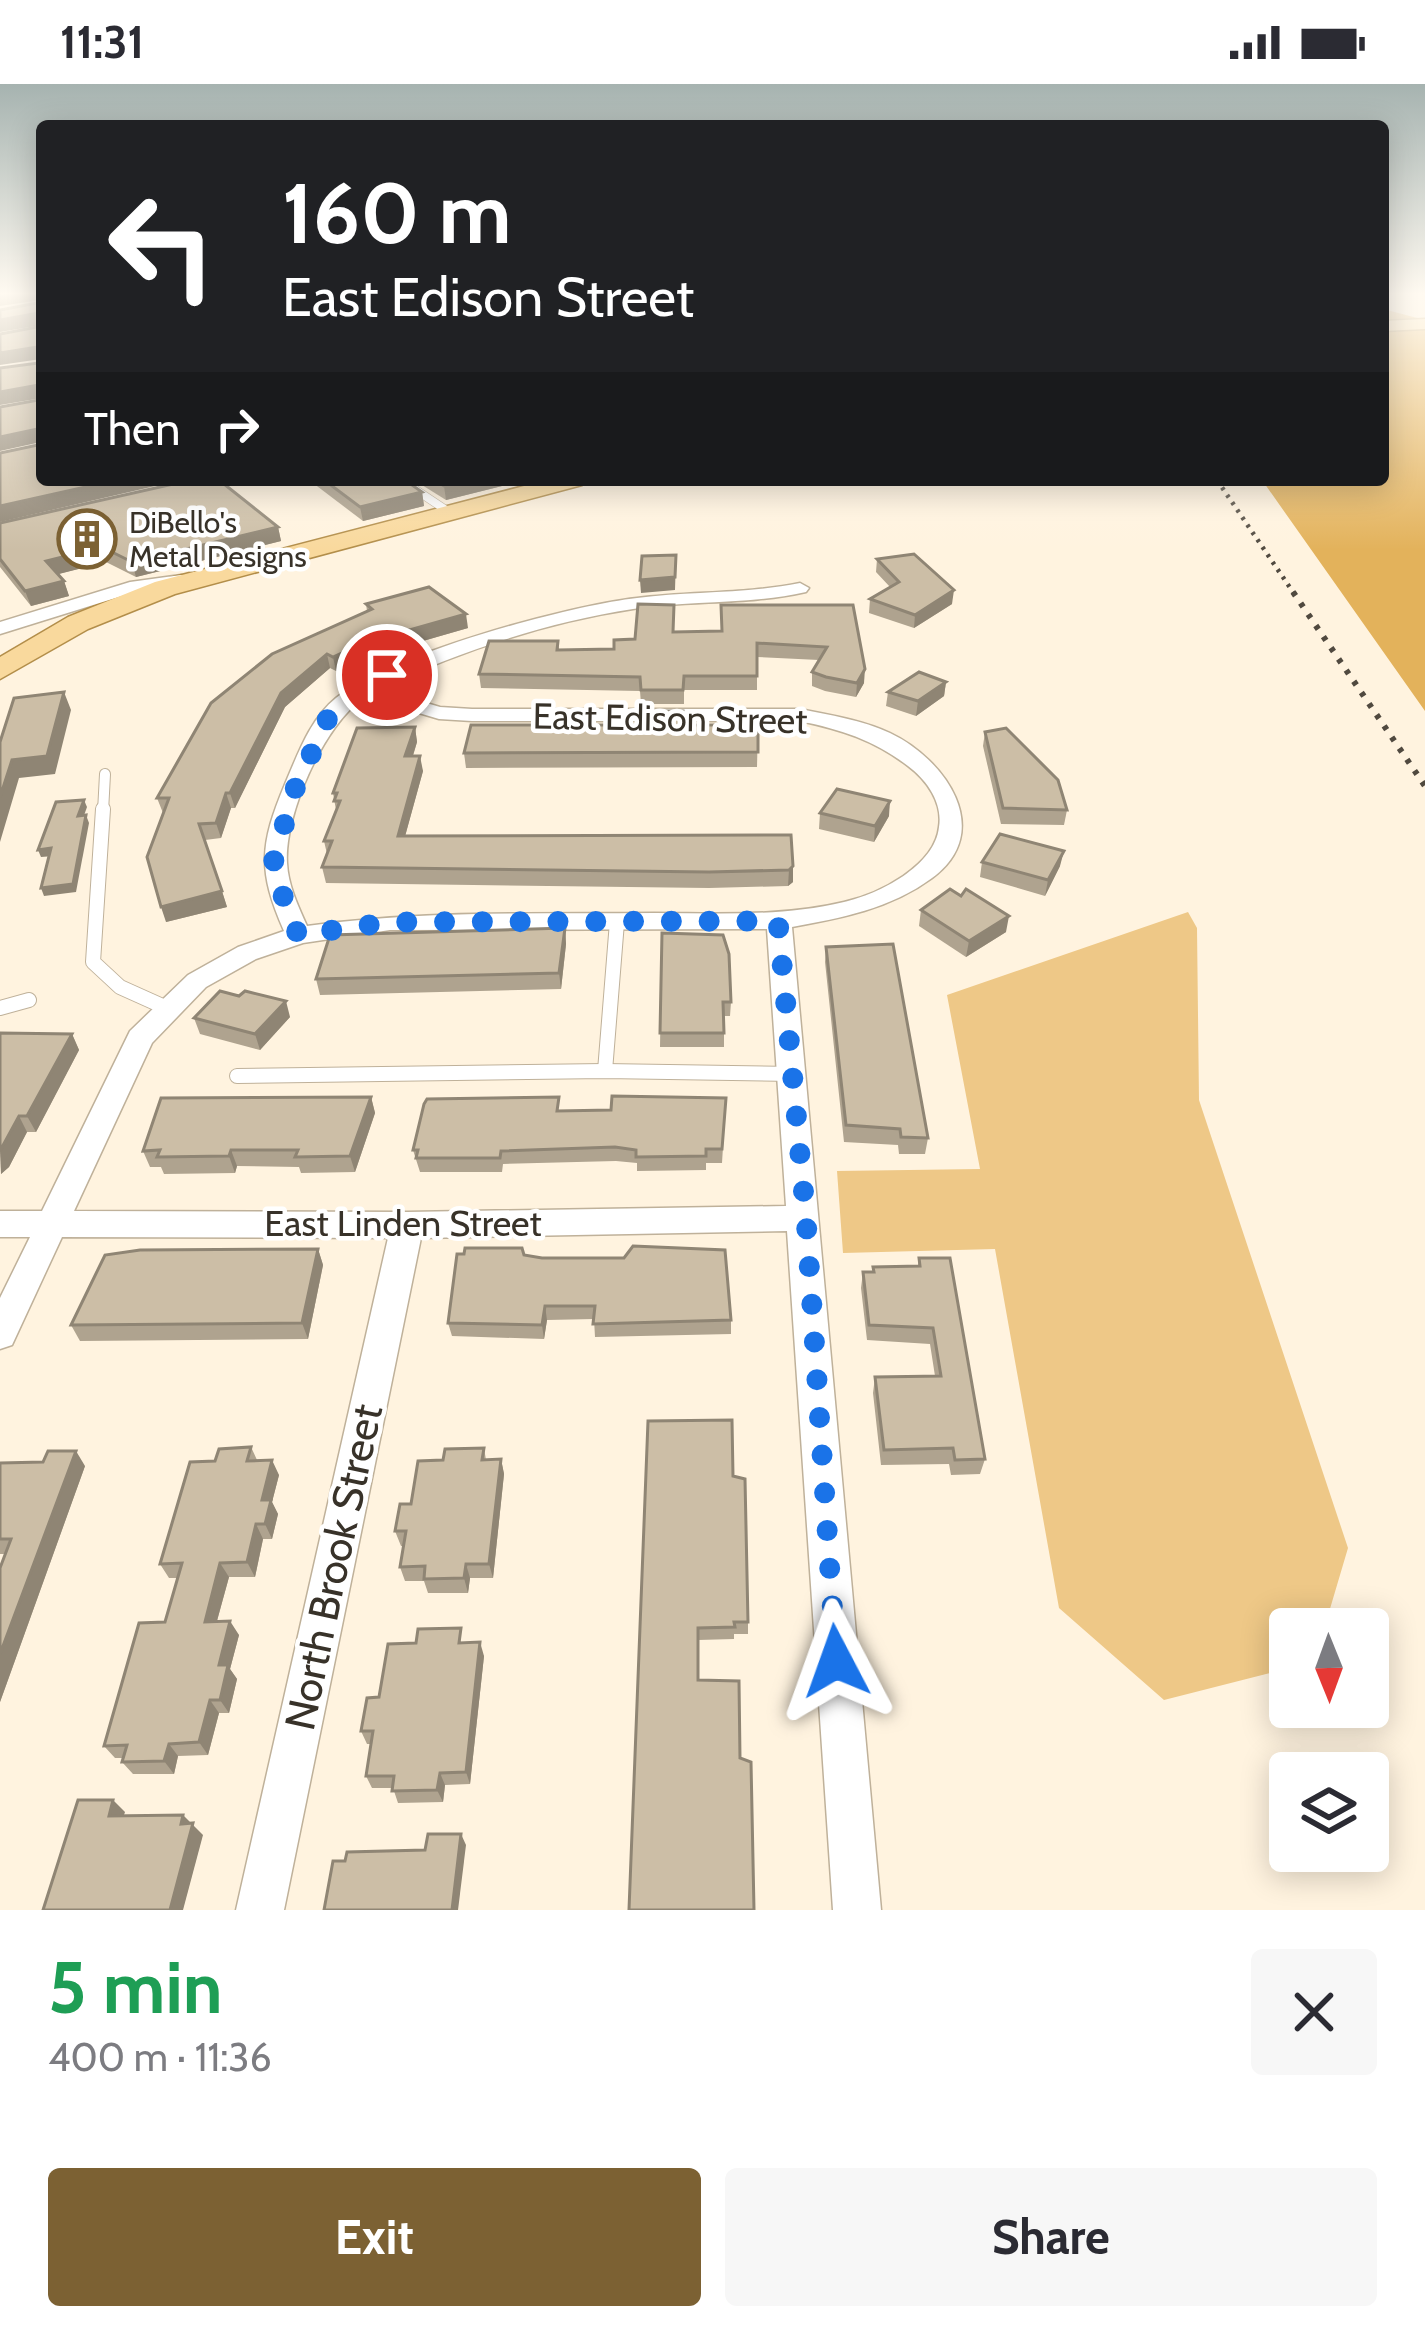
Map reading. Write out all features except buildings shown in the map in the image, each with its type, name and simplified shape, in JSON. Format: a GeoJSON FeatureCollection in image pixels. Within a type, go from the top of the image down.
{"type":"FeatureCollection","features":[{"type":"Feature","properties":{"kind":"main road"},"geometry":{"type":"LineString","coordinates":[[0,670],[105,610],[203,577],[551,486]]}},
{"type":"Feature","properties":{"kind":"street"},"geometry":{"type":"LineString","coordinates":[[0,628],[136,586],[203,577]]}},
{"type":"Feature","properties":{"kind":"street"},"geometry":{"type":"LineString","coordinates":[[298,935],[272,867],[276,844],[314,742],[329,716],[361,690],[387,675],[604,608],[741,598],[800,588]]}},
{"type":"Feature","properties":{"kind":"street"},"geometry":{"type":"LineString","coordinates":[[0,628],[30,649]]}},
{"type":"Feature","properties":{"kind":"street","name":"East Edison Street"},"geometry":{"type":"LineString","coordinates":[[0,1334],[140,1038],[197,981],[247,953],[298,935],[390,922],[778,921],[856,908],[924,873],[943,853],[951,830],[951,806],[912,755],[845,724],[800,715],[472,715],[439,712],[361,690]]}},
{"type":"Feature","properties":{"kind":"street"},"geometry":{"type":"LineString","coordinates":[[778,921],[806,1218],[857,1910]]}},
{"type":"Feature","properties":{"kind":"street","name":"East Linden Street"},"geometry":{"type":"LineString","coordinates":[[0,1224],[407,1225],[806,1218]]}},
{"type":"Feature","properties":{"kind":"street","name":"North Brook Street"},"geometry":{"type":"LineString","coordinates":[[260,1910],[407,1225]]}},
{"type":"Feature","properties":{"kind":"lane"},"geometry":{"type":"LineString","coordinates":[[410,486],[449,512]]}},
{"type":"Feature","properties":{"kind":"lane"},"geometry":{"type":"LineString","coordinates":[[105,774],[94,962],[120,987],[169,1009]]}},
{"type":"Feature","properties":{"kind":"lane"},"geometry":{"type":"LineString","coordinates":[[605,1071],[617,922]]}},
{"type":"Feature","properties":{"kind":"lane"},"geometry":{"type":"LineString","coordinates":[[0,1008],[29,1000]]}},
{"type":"Feature","properties":{"kind":"lane"},"geometry":{"type":"LineString","coordinates":[[237,1076],[605,1071],[793,1074]]}},
{"type":"Feature","properties":{"kind":"shaded area"},"geometry":{"type":"Polygon","coordinates":[[[1389,379],[1425,379],[1425,711],[1266,486],[1389,486],[1389,379]]]}},
{"type":"Feature","properties":{"kind":"shaded area"},"geometry":{"type":"Polygon","coordinates":[[[1188,912],[1197,928],[1199,1100],[1348,1548],[1330,1608],[1269,1608],[1269,1673],[1164,1700],[1059,1608],[995,1249],[843,1253],[837,1171],[980,1169],[947,995],[1188,912]]]}},
{"type":"Feature","properties":{"kind":"railway"},"geometry":{"type":"LineString","coordinates":[[1221,486],[1295,595]]}},
{"type":"Feature","properties":{"kind":"railway"},"geometry":{"type":"LineString","coordinates":[[1293,592],[1425,786]]}},
{"type":"Feature","properties":{"kind":"place","name":"DiBello's Metal Designs"},"geometry":{"type":"Point","coordinates":[87,539]}},
{"type":"Feature","properties":{"kind":"route"},"geometry":{"type":"LineString","coordinates":[[387,675],[348,698],[329,716],[294,791],[272,867],[298,935],[390,922],[778,921],[806,1218],[836,1661]]}}]}
